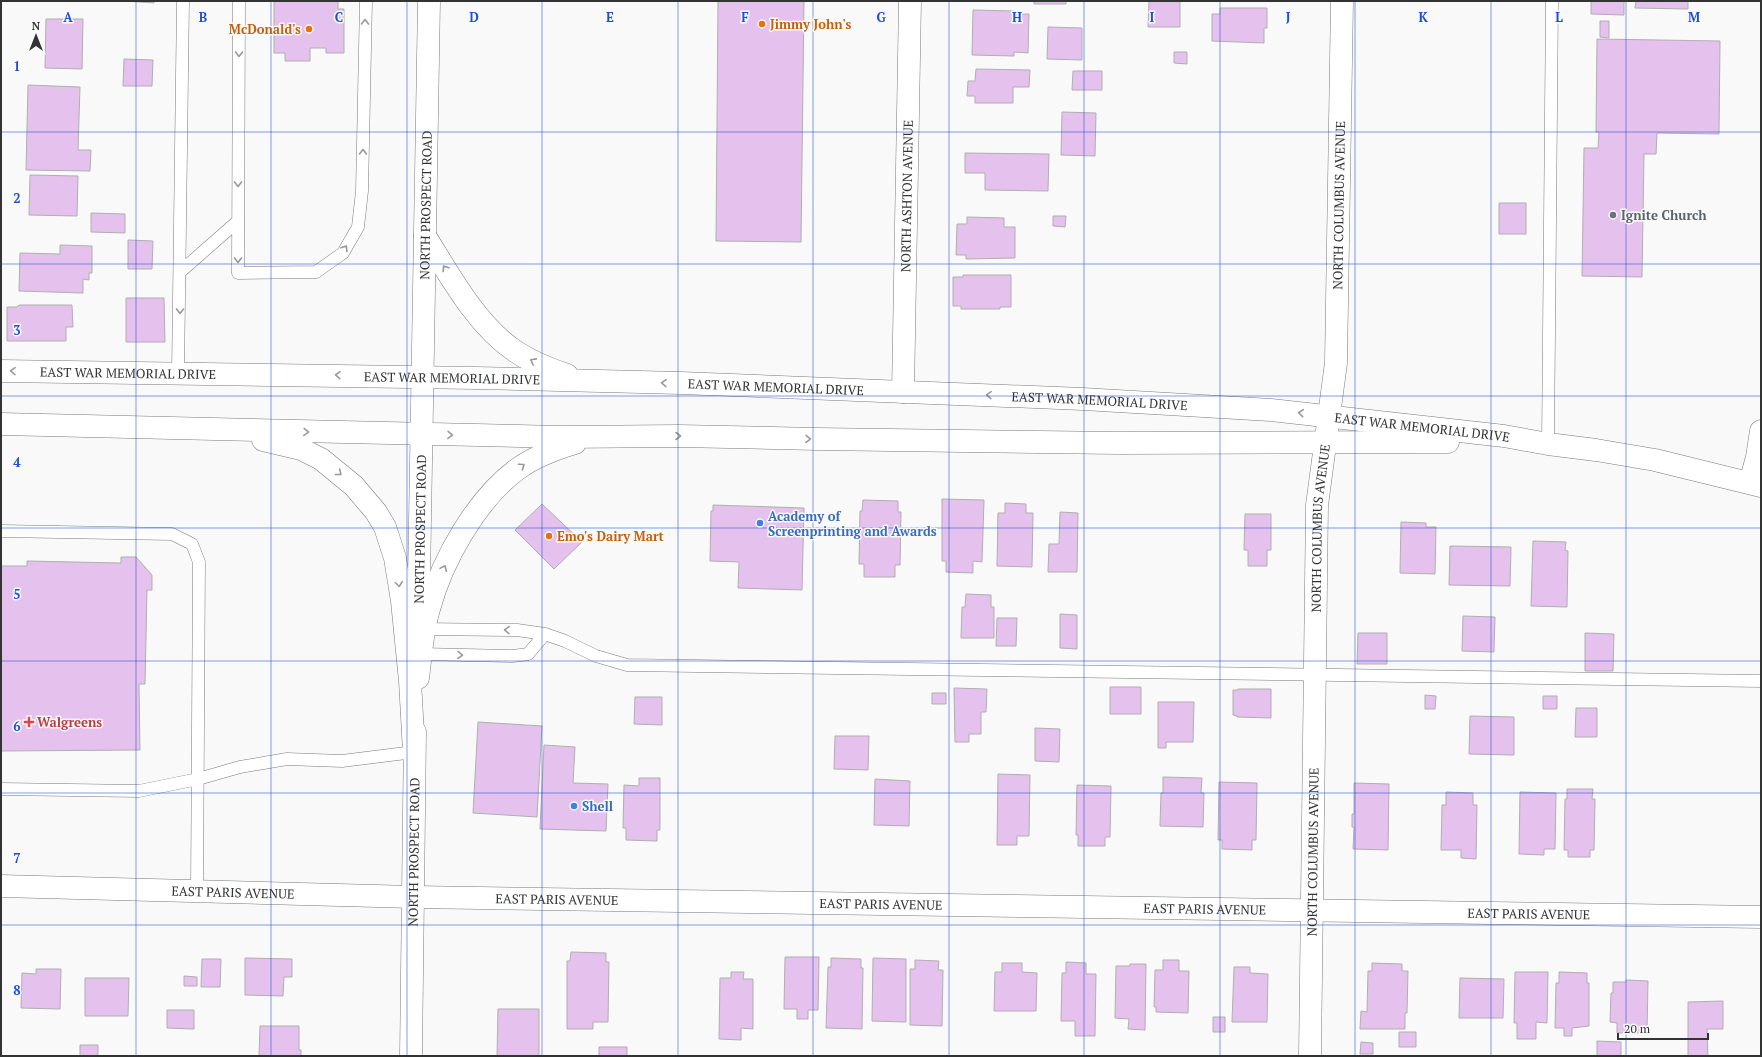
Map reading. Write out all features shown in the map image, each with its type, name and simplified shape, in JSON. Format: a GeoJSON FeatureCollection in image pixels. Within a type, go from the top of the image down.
{"type":"FeatureCollection","features":[{"type":"Feature","properties":{"kind":"main road","name":"NORTH PROSPECT ROAD"},"geometry":{"type":"LineString","coordinates":[[411,1056],[414,896],[414,752],[421,629],[421,434],[429,1]]}},
{"type":"Feature","properties":{"kind":"main road","name":"NORTH ASHTON AVENUE"},"geometry":{"type":"LineString","coordinates":[[903,392],[910,1]]}},
{"type":"Feature","properties":{"kind":"main road","name":"NORTH COLUMBUS AVENUE"},"geometry":{"type":"LineString","coordinates":[[1310,1056],[1317,498],[1330,416],[1336,353],[1342,1]]}},
{"type":"Feature","properties":{"kind":"main road"},"geometry":{"type":"LineString","coordinates":[[425,236],[460,290],[489,328],[514,351],[544,367],[582,381]]}},
{"type":"Feature","properties":{"kind":"main road","name":"EAST WAR MEMORIAL DRIVE"},"geometry":{"type":"LineString","coordinates":[[1,370],[582,381],[1083,399],[1271,410],[1504,436],[1548,444],[1634,456],[1756,484]]}},
{"type":"Feature","properties":{"kind":"main road"},"geometry":{"type":"LineString","coordinates":[[8,424],[264,440],[301,449],[321,459],[338,472],[354,486],[376,512],[385,527],[395,558],[402,601],[410,681],[414,752]]}},
{"type":"Feature","properties":{"kind":"main road","name":"EAST WAR MEMORIAL DRIVE"},"geometry":{"type":"LineString","coordinates":[[8,424],[560,437],[647,436],[1025,442],[1422,441],[1548,444]]}},
{"type":"Feature","properties":{"kind":"main road"},"geometry":{"type":"LineString","coordinates":[[1756,484],[1757,457],[1761,431]]}},
{"type":"Feature","properties":{"kind":"main road"},"geometry":{"type":"LineString","coordinates":[[417,688],[421,654],[421,629],[435,590],[443,569],[460,536],[489,498],[514,472],[528,462],[562,447],[587,441],[647,436]]}},
{"type":"Feature","properties":{"kind":"main road","name":"EAST PARIS AVENUE"},"geometry":{"type":"LineString","coordinates":[[1,886],[414,896],[1761,917]]}},
{"type":"Feature","properties":{"kind":"lane"},"geometry":{"type":"LineString","coordinates":[[178,373],[183,1]]}},
{"type":"Feature","properties":{"kind":"lane"},"geometry":{"type":"LineString","coordinates":[[239,1],[238,273],[316,272],[343,253],[358,226],[362,191],[366,1]]}},
{"type":"Feature","properties":{"kind":"lane"},"geometry":{"type":"LineString","coordinates":[[1548,444],[1552,1]]}},
{"type":"Feature","properties":{"kind":"lane"},"geometry":{"type":"LineString","coordinates":[[180,272],[238,221]]}},
{"type":"Feature","properties":{"kind":"lane"},"geometry":{"type":"LineString","coordinates":[[1,531],[172,534],[192,544],[199,562],[197,891]]}},
{"type":"Feature","properties":{"kind":"lane"},"geometry":{"type":"LineString","coordinates":[[421,629],[517,630],[545,634],[565,641],[596,656],[627,665],[1761,681]]}},
{"type":"Feature","properties":{"kind":"lane"},"geometry":{"type":"LineString","coordinates":[[421,654],[513,656],[528,654],[545,634]]}},
{"type":"Feature","properties":{"kind":"lane"},"geometry":{"type":"LineString","coordinates":[[1,789],[139,791],[198,779],[240,767],[287,759],[342,761],[414,752]]}},
{"type":"Feature","properties":{"kind":"building"},"geometry":{"type":"Polygon","coordinates":[[[125,1],[154,1],[154,3],[125,1]]]}},
{"type":"Feature","properties":{"kind":"building","name":"McDonald's"},"geometry":{"type":"Polygon","coordinates":[[[274,1],[338,1],[338,9],[344,9],[344,53],[326,53],[326,48],[310,48],[310,61],[285,61],[285,53],[274,53],[274,1]]]}},
{"type":"Feature","properties":{"kind":"building"},"geometry":{"type":"Polygon","coordinates":[[[718,1],[804,1],[801,242],[716,241],[718,1]]]}},
{"type":"Feature","properties":{"kind":"building"},"geometry":{"type":"Polygon","coordinates":[[[1034,1],[1066,1],[1066,4],[1034,4],[1034,1]]]}},
{"type":"Feature","properties":{"kind":"building"},"geometry":{"type":"Polygon","coordinates":[[[1149,1],[1180,1],[1180,27],[1148,27],[1149,1]]]}},
{"type":"Feature","properties":{"kind":"building"},"geometry":{"type":"Polygon","coordinates":[[[1591,1],[1624,1],[1624,15],[1591,14],[1591,1]]]}},
{"type":"Feature","properties":{"kind":"building"},"geometry":{"type":"Polygon","coordinates":[[[1636,1],[1688,1],[1688,9],[1635,8],[1636,1]]]}},
{"type":"Feature","properties":{"kind":"building"},"geometry":{"type":"Polygon","coordinates":[[[1220,8],[1267,8],[1267,28],[1264,28],[1264,43],[1212,41],[1212,14],[1220,14],[1220,8]]]}},
{"type":"Feature","properties":{"kind":"building"},"geometry":{"type":"Polygon","coordinates":[[[973,10],[1015,11],[1015,14],[1029,14],[1028,53],[1014,52],[1014,56],[972,55],[973,10]]]}},
{"type":"Feature","properties":{"kind":"building"},"geometry":{"type":"Polygon","coordinates":[[[46,19],[83,19],[82,69],[45,68],[46,19]]]}},
{"type":"Feature","properties":{"kind":"building"},"geometry":{"type":"Polygon","coordinates":[[[1600,21],[1609,21],[1609,38],[1600,37],[1600,21]]]}},
{"type":"Feature","properties":{"kind":"building"},"geometry":{"type":"Polygon","coordinates":[[[1048,27],[1082,28],[1082,60],[1047,59],[1048,27]]]}},
{"type":"Feature","properties":{"kind":"building","name":"Ignite Church"},"geometry":{"type":"Polygon","coordinates":[[[1597,39],[1720,41],[1719,134],[1657,133],[1656,154],[1644,154],[1642,277],[1582,276],[1584,148],[1598,148],[1599,132],[1596,132],[1597,39]]]}},
{"type":"Feature","properties":{"kind":"building"},"geometry":{"type":"Polygon","coordinates":[[[1174,52],[1187,52],[1187,64],[1174,63],[1174,52]]]}},
{"type":"Feature","properties":{"kind":"building"},"geometry":{"type":"Polygon","coordinates":[[[124,59],[153,60],[152,86],[123,86],[124,59]]]}},
{"type":"Feature","properties":{"kind":"building"},"geometry":{"type":"Polygon","coordinates":[[[976,69],[1030,70],[1029,87],[1013,87],[1013,103],[975,103],[975,96],[967,96],[968,81],[975,81],[976,69]]]}},
{"type":"Feature","properties":{"kind":"building"},"geometry":{"type":"Polygon","coordinates":[[[1073,71],[1102,71],[1102,90],[1072,90],[1073,71]]]}},
{"type":"Feature","properties":{"kind":"building"},"geometry":{"type":"Polygon","coordinates":[[[28,85],[80,87],[78,150],[91,150],[90,171],[26,170],[28,85]]]}},
{"type":"Feature","properties":{"kind":"building"},"geometry":{"type":"Polygon","coordinates":[[[1062,112],[1096,113],[1095,156],[1061,155],[1062,112]]]}},
{"type":"Feature","properties":{"kind":"building"},"geometry":{"type":"Polygon","coordinates":[[[965,153],[1049,154],[1048,191],[985,190],[985,173],[965,173],[965,153]]]}},
{"type":"Feature","properties":{"kind":"building"},"geometry":{"type":"Polygon","coordinates":[[[30,175],[78,176],[77,216],[29,215],[30,175]]]}},
{"type":"Feature","properties":{"kind":"building"},"geometry":{"type":"Polygon","coordinates":[[[1499,203],[1526,203],[1526,234],[1499,234],[1499,203]]]}},
{"type":"Feature","properties":{"kind":"building"},"geometry":{"type":"Polygon","coordinates":[[[91,213],[125,214],[125,233],[91,232],[91,213]]]}},
{"type":"Feature","properties":{"kind":"building"},"geometry":{"type":"Polygon","coordinates":[[[1053,216],[1066,216],[1065,227],[1053,226],[1053,216]]]}},
{"type":"Feature","properties":{"kind":"building"},"geometry":{"type":"Polygon","coordinates":[[[967,217],[1004,218],[1004,227],[1015,227],[1015,258],[966,259],[966,255],[956,255],[957,224],[967,224],[967,217]]]}},
{"type":"Feature","properties":{"kind":"building"},"geometry":{"type":"Polygon","coordinates":[[[128,240],[153,241],[152,269],[128,269],[128,240]]]}},
{"type":"Feature","properties":{"kind":"building"},"geometry":{"type":"Polygon","coordinates":[[[60,245],[92,246],[92,273],[89,273],[89,280],[83,279],[83,293],[19,291],[20,253],[60,254],[60,245]]]}},
{"type":"Feature","properties":{"kind":"building"},"geometry":{"type":"Polygon","coordinates":[[[963,275],[1011,275],[1011,307],[1000,307],[1000,309],[961,309],[961,306],[953,306],[953,277],[963,277],[963,275]]]}},
{"type":"Feature","properties":{"kind":"building"},"geometry":{"type":"Polygon","coordinates":[[[126,298],[164,298],[165,342],[126,342],[126,298]]]}},
{"type":"Feature","properties":{"kind":"building"},"geometry":{"type":"Polygon","coordinates":[[[19,305],[72,305],[73,327],[66,327],[66,341],[7,341],[7,307],[17,307],[19,305]]]}},
{"type":"Feature","properties":{"kind":"building"},"geometry":{"type":"Polygon","coordinates":[[[942,499],[984,500],[982,562],[973,561],[973,573],[946,572],[946,561],[942,561],[942,499]]]}},
{"type":"Feature","properties":{"kind":"building"},"geometry":{"type":"Polygon","coordinates":[[[863,500],[898,501],[898,512],[901,512],[900,565],[895,565],[895,577],[864,577],[864,564],[859,564],[860,511],[862,511],[863,500]]]}},
{"type":"Feature","properties":{"kind":"building"},"geometry":{"type":"Polygon","coordinates":[[[1005,503],[1026,504],[1026,513],[1033,513],[1032,567],[997,566],[998,513],[1005,513],[1005,503]]]}},
{"type":"Feature","properties":{"kind":"building","name":"Emo's Dairy Mart"},"geometry":{"type":"Polygon","coordinates":[[[542,504],[582,542],[554,569],[515,530],[542,504]]]}},
{"type":"Feature","properties":{"kind":"building"},"geometry":{"type":"Polygon","coordinates":[[[713,505],[804,508],[802,590],[738,588],[739,562],[710,561],[711,511],[713,511],[713,505]]]}},
{"type":"Feature","properties":{"kind":"building"},"geometry":{"type":"Polygon","coordinates":[[[1060,512],[1078,513],[1077,572],[1048,572],[1049,544],[1059,544],[1060,512]]]}},
{"type":"Feature","properties":{"kind":"building"},"geometry":{"type":"Polygon","coordinates":[[[1245,514],[1271,514],[1271,550],[1267,550],[1267,566],[1248,566],[1248,550],[1244,550],[1245,514]]]}},
{"type":"Feature","properties":{"kind":"building"},"geometry":{"type":"Polygon","coordinates":[[[1401,522],[1426,523],[1426,527],[1436,527],[1435,574],[1400,573],[1401,522]]]}},
{"type":"Feature","properties":{"kind":"building"},"geometry":{"type":"Polygon","coordinates":[[[1533,541],[1566,542],[1565,550],[1568,551],[1567,607],[1531,606],[1533,541]]]}},
{"type":"Feature","properties":{"kind":"building"},"geometry":{"type":"Polygon","coordinates":[[[1450,546],[1511,547],[1510,586],[1449,585],[1450,546]]]}},
{"type":"Feature","properties":{"kind":"building","name":"Walgreens"},"geometry":{"type":"Polygon","coordinates":[[[121,557],[136,557],[152,575],[152,590],[147,590],[145,684],[139,684],[140,750],[1,751],[1,566],[27,566],[27,561],[121,563],[121,557]]]}},
{"type":"Feature","properties":{"kind":"building"},"geometry":{"type":"Polygon","coordinates":[[[966,594],[991,595],[991,607],[994,607],[994,638],[961,638],[962,607],[965,607],[966,594]]]}},
{"type":"Feature","properties":{"kind":"building"},"geometry":{"type":"Polygon","coordinates":[[[1060,614],[1077,615],[1077,649],[1060,648],[1060,614]]]}},
{"type":"Feature","properties":{"kind":"building"},"geometry":{"type":"Polygon","coordinates":[[[1463,616],[1495,617],[1494,652],[1462,651],[1463,616]]]}},
{"type":"Feature","properties":{"kind":"building"},"geometry":{"type":"Polygon","coordinates":[[[997,618],[1017,618],[1016,646],[996,646],[997,618]]]}},
{"type":"Feature","properties":{"kind":"building"},"geometry":{"type":"Polygon","coordinates":[[[1358,633],[1387,633],[1387,664],[1357,664],[1358,633]]]}},
{"type":"Feature","properties":{"kind":"building"},"geometry":{"type":"Polygon","coordinates":[[[1585,633],[1614,634],[1613,671],[1585,671],[1585,633]]]}},
{"type":"Feature","properties":{"kind":"building"},"geometry":{"type":"Polygon","coordinates":[[[1110,687],[1141,687],[1141,714],[1110,714],[1110,687]]]}},
{"type":"Feature","properties":{"kind":"building"},"geometry":{"type":"Polygon","coordinates":[[[954,688],[987,689],[986,712],[981,712],[981,734],[969,734],[969,742],[955,742],[954,688]]]}},
{"type":"Feature","properties":{"kind":"building"},"geometry":{"type":"Polygon","coordinates":[[[1271,689],[1271,718],[1237,717],[1233,715],[1233,690],[1271,689]]]}},
{"type":"Feature","properties":{"kind":"building"},"geometry":{"type":"Polygon","coordinates":[[[932,693],[946,693],[946,704],[932,704],[932,693]]]}},
{"type":"Feature","properties":{"kind":"building"},"geometry":{"type":"Polygon","coordinates":[[[1425,695],[1436,696],[1435,709],[1425,709],[1425,695]]]}},
{"type":"Feature","properties":{"kind":"building"},"geometry":{"type":"Polygon","coordinates":[[[1543,696],[1557,696],[1557,709],[1543,709],[1543,696]]]}},
{"type":"Feature","properties":{"kind":"building"},"geometry":{"type":"Polygon","coordinates":[[[635,697],[662,697],[662,725],[634,724],[635,697]]]}},
{"type":"Feature","properties":{"kind":"building"},"geometry":{"type":"Polygon","coordinates":[[[1158,702],[1194,702],[1193,742],[1166,742],[1166,748],[1158,748],[1158,702]]]}},
{"type":"Feature","properties":{"kind":"building"},"geometry":{"type":"Polygon","coordinates":[[[1576,708],[1597,708],[1597,737],[1575,737],[1576,708]]]}},
{"type":"Feature","properties":{"kind":"building"},"geometry":{"type":"Polygon","coordinates":[[[1470,716],[1514,717],[1514,755],[1469,754],[1470,716]]]}},
{"type":"Feature","properties":{"kind":"building"},"geometry":{"type":"Polygon","coordinates":[[[478,722],[542,726],[537,817],[473,813],[478,722]]]}},
{"type":"Feature","properties":{"kind":"building"},"geometry":{"type":"Polygon","coordinates":[[[1035,728],[1060,729],[1059,762],[1035,761],[1035,728]]]}},
{"type":"Feature","properties":{"kind":"building"},"geometry":{"type":"Polygon","coordinates":[[[835,736],[869,736],[868,770],[834,769],[835,736]]]}},
{"type":"Feature","properties":{"kind":"building","name":"Shell"},"geometry":{"type":"Polygon","coordinates":[[[544,745],[575,747],[573,783],[608,784],[606,831],[540,829],[544,745]]]}},
{"type":"Feature","properties":{"kind":"building"},"geometry":{"type":"Polygon","coordinates":[[[998,774],[1030,775],[1029,836],[1017,836],[1017,845],[997,845],[998,774]]]}},
{"type":"Feature","properties":{"kind":"building"},"geometry":{"type":"Polygon","coordinates":[[[1163,777],[1202,778],[1201,793],[1204,793],[1203,827],[1160,826],[1163,777]]]}},
{"type":"Feature","properties":{"kind":"building"},"geometry":{"type":"Polygon","coordinates":[[[639,778],[660,778],[660,830],[657,830],[657,841],[626,840],[626,828],[623,828],[624,785],[639,786],[639,778]]]}},
{"type":"Feature","properties":{"kind":"building"},"geometry":{"type":"Polygon","coordinates":[[[875,779],[910,781],[909,826],[874,825],[875,779]]]}},
{"type":"Feature","properties":{"kind":"building"},"geometry":{"type":"Polygon","coordinates":[[[1219,782],[1257,783],[1256,840],[1252,840],[1252,850],[1222,849],[1222,840],[1218,840],[1219,782]]]}},
{"type":"Feature","properties":{"kind":"building"},"geometry":{"type":"Polygon","coordinates":[[[1354,783],[1389,784],[1388,850],[1353,849],[1354,827],[1352,827],[1352,814],[1354,814],[1354,783]]]}},
{"type":"Feature","properties":{"kind":"building"},"geometry":{"type":"Polygon","coordinates":[[[1077,785],[1111,786],[1110,837],[1105,837],[1105,846],[1078,846],[1078,835],[1076,835],[1077,785]]]}},
{"type":"Feature","properties":{"kind":"building"},"geometry":{"type":"Polygon","coordinates":[[[1567,789],[1593,789],[1592,799],[1595,799],[1594,850],[1590,850],[1590,857],[1568,857],[1568,850],[1564,850],[1565,799],[1567,799],[1567,789]]]}},
{"type":"Feature","properties":{"kind":"building"},"geometry":{"type":"Polygon","coordinates":[[[1446,792],[1473,793],[1473,805],[1477,805],[1476,859],[1461,858],[1461,850],[1441,850],[1442,805],[1446,805],[1446,792]]]}},
{"type":"Feature","properties":{"kind":"building"},"geometry":{"type":"Polygon","coordinates":[[[1520,792],[1556,793],[1555,849],[1544,849],[1544,855],[1519,854],[1520,792]]]}},
{"type":"Feature","properties":{"kind":"building"},"geometry":{"type":"Polygon","coordinates":[[[571,952],[606,953],[606,962],[609,962],[608,1022],[593,1022],[593,1029],[567,1029],[567,961],[570,961],[571,952]]]}},
{"type":"Feature","properties":{"kind":"building"},"geometry":{"type":"Polygon","coordinates":[[[785,957],[819,957],[818,1010],[808,1010],[808,1019],[797,1019],[797,1009],[784,1009],[785,957]]]}},
{"type":"Feature","properties":{"kind":"building"},"geometry":{"type":"Polygon","coordinates":[[[245,958],[292,959],[292,977],[284,977],[283,996],[245,995],[245,958]]]}},
{"type":"Feature","properties":{"kind":"building"},"geometry":{"type":"Polygon","coordinates":[[[831,958],[861,959],[861,968],[863,968],[862,1029],[826,1028],[828,967],[831,967],[831,958]]]}},
{"type":"Feature","properties":{"kind":"building"},"geometry":{"type":"Polygon","coordinates":[[[873,958],[906,959],[906,1022],[872,1021],[873,958]]]}},
{"type":"Feature","properties":{"kind":"building"},"geometry":{"type":"Polygon","coordinates":[[[202,959],[221,959],[220,987],[201,987],[202,959]]]}},
{"type":"Feature","properties":{"kind":"building"},"geometry":{"type":"Polygon","coordinates":[[[915,960],[939,961],[938,970],[943,970],[942,1026],[910,1025],[910,969],[915,969],[915,960]]]}},
{"type":"Feature","properties":{"kind":"building"},"geometry":{"type":"Polygon","coordinates":[[[1163,960],[1179,960],[1179,971],[1189,971],[1188,1013],[1156,1012],[1156,1007],[1154,1007],[1155,970],[1163,970],[1163,960]]]}},
{"type":"Feature","properties":{"kind":"building"},"geometry":{"type":"Polygon","coordinates":[[[1066,962],[1086,963],[1086,974],[1096,974],[1095,1036],[1075,1036],[1075,1021],[1061,1021],[1062,973],[1066,973],[1066,962]]]}},
{"type":"Feature","properties":{"kind":"building"},"geometry":{"type":"Polygon","coordinates":[[[1002,963],[1022,963],[1022,972],[1037,973],[1036,1011],[994,1011],[995,972],[1002,972],[1002,963]]]}},
{"type":"Feature","properties":{"kind":"building"},"geometry":{"type":"Polygon","coordinates":[[[1372,963],[1402,964],[1402,971],[1408,971],[1405,1029],[1360,1029],[1361,1011],[1367,1012],[1368,971],[1372,971],[1372,963]]]}},
{"type":"Feature","properties":{"kind":"building"},"geometry":{"type":"Polygon","coordinates":[[[1130,964],[1146,964],[1145,1030],[1128,1029],[1129,1019],[1115,1018],[1116,966],[1130,966],[1130,964]]]}},
{"type":"Feature","properties":{"kind":"building"},"geometry":{"type":"Polygon","coordinates":[[[1234,967],[1250,967],[1250,973],[1268,974],[1267,1022],[1232,1022],[1234,967]]]}},
{"type":"Feature","properties":{"kind":"building"},"geometry":{"type":"Polygon","coordinates":[[[36,969],[61,969],[60,1009],[21,1008],[22,973],[36,974],[36,969]]]}},
{"type":"Feature","properties":{"kind":"building"},"geometry":{"type":"Polygon","coordinates":[[[731,972],[744,972],[743,979],[753,979],[753,1029],[741,1028],[741,1040],[719,1039],[720,978],[731,978],[731,972]]]}},
{"type":"Feature","properties":{"kind":"building"},"geometry":{"type":"Polygon","coordinates":[[[1515,972],[1548,972],[1547,1023],[1536,1022],[1536,1039],[1517,1039],[1517,1023],[1514,1023],[1515,972]]]}},
{"type":"Feature","properties":{"kind":"building"},"geometry":{"type":"Polygon","coordinates":[[[1559,972],[1587,973],[1587,983],[1589,983],[1589,1026],[1572,1028],[1572,1036],[1564,1036],[1564,1028],[1555,1028],[1556,983],[1559,983],[1559,972]]]}},
{"type":"Feature","properties":{"kind":"building"},"geometry":{"type":"Polygon","coordinates":[[[184,976],[197,977],[197,986],[184,986],[184,976]]]}},
{"type":"Feature","properties":{"kind":"building"},"geometry":{"type":"Polygon","coordinates":[[[85,978],[129,978],[128,1016],[85,1016],[85,978]]]}},
{"type":"Feature","properties":{"kind":"building"},"geometry":{"type":"Polygon","coordinates":[[[1460,978],[1504,979],[1503,1018],[1459,1018],[1460,978]]]}},
{"type":"Feature","properties":{"kind":"building"},"geometry":{"type":"Polygon","coordinates":[[[1626,980],[1648,981],[1647,1033],[1617,1033],[1617,1023],[1610,1022],[1613,982],[1626,982],[1626,980]]]}},
{"type":"Feature","properties":{"kind":"building"},"geometry":{"type":"Polygon","coordinates":[[[1723,1001],[1723,1029],[1707,1029],[1708,1056],[1688,1056],[1688,1002],[1723,1001]]]}},
{"type":"Feature","properties":{"kind":"building"},"geometry":{"type":"Polygon","coordinates":[[[498,1009],[539,1009],[539,1056],[497,1056],[498,1009]]]}},
{"type":"Feature","properties":{"kind":"building"},"geometry":{"type":"Polygon","coordinates":[[[167,1010],[194,1010],[194,1029],[167,1028],[167,1010]]]}},
{"type":"Feature","properties":{"kind":"building"},"geometry":{"type":"Polygon","coordinates":[[[1213,1017],[1225,1017],[1225,1032],[1213,1032],[1213,1017]]]}},
{"type":"Feature","properties":{"kind":"building"},"geometry":{"type":"Polygon","coordinates":[[[260,1026],[299,1026],[299,1050],[301,1050],[301,1056],[259,1056],[260,1026]]]}},
{"type":"Feature","properties":{"kind":"building"},"geometry":{"type":"Polygon","coordinates":[[[1399,1032],[1416,1032],[1416,1047],[1399,1047],[1399,1032]]]}},
{"type":"Feature","properties":{"kind":"building"},"geometry":{"type":"Polygon","coordinates":[[[1597,1041],[1621,1042],[1621,1056],[1597,1056],[1597,1041]]]}},
{"type":"Feature","properties":{"kind":"building"},"geometry":{"type":"Polygon","coordinates":[[[1361,1042],[1373,1043],[1373,1054],[1360,1054],[1361,1042]]]}},
{"type":"Feature","properties":{"kind":"building"},"geometry":{"type":"Polygon","coordinates":[[[80,1045],[98,1045],[98,1056],[80,1056],[80,1045]]]}},
{"type":"Feature","properties":{"kind":"building"},"geometry":{"type":"Polygon","coordinates":[[[599,1047],[627,1047],[627,1056],[599,1056],[599,1047]]]}},
{"type":"Feature","properties":{"kind":"place","name":"Jimmy John's"},"geometry":{"type":"Point","coordinates":[762,24]}},
{"type":"Feature","properties":{"kind":"place","name":"McDonald's"},"geometry":{"type":"Point","coordinates":[309,29]}},
{"type":"Feature","properties":{"kind":"place","name":"Ignite Church"},"geometry":{"type":"Point","coordinates":[1613,215]}},
{"type":"Feature","properties":{"kind":"place","name":"Academy of Screenprinting and Awards"},"geometry":{"type":"Point","coordinates":[760,523]}},
{"type":"Feature","properties":{"kind":"place","name":"Emo's Dairy Mart"},"geometry":{"type":"Point","coordinates":[549,536]}},
{"type":"Feature","properties":{"kind":"place","name":"Walgreens"},"geometry":{"type":"Point","coordinates":[29,722]}},
{"type":"Feature","properties":{"kind":"place","name":"Shell"},"geometry":{"type":"Point","coordinates":[574,806]}}]}
